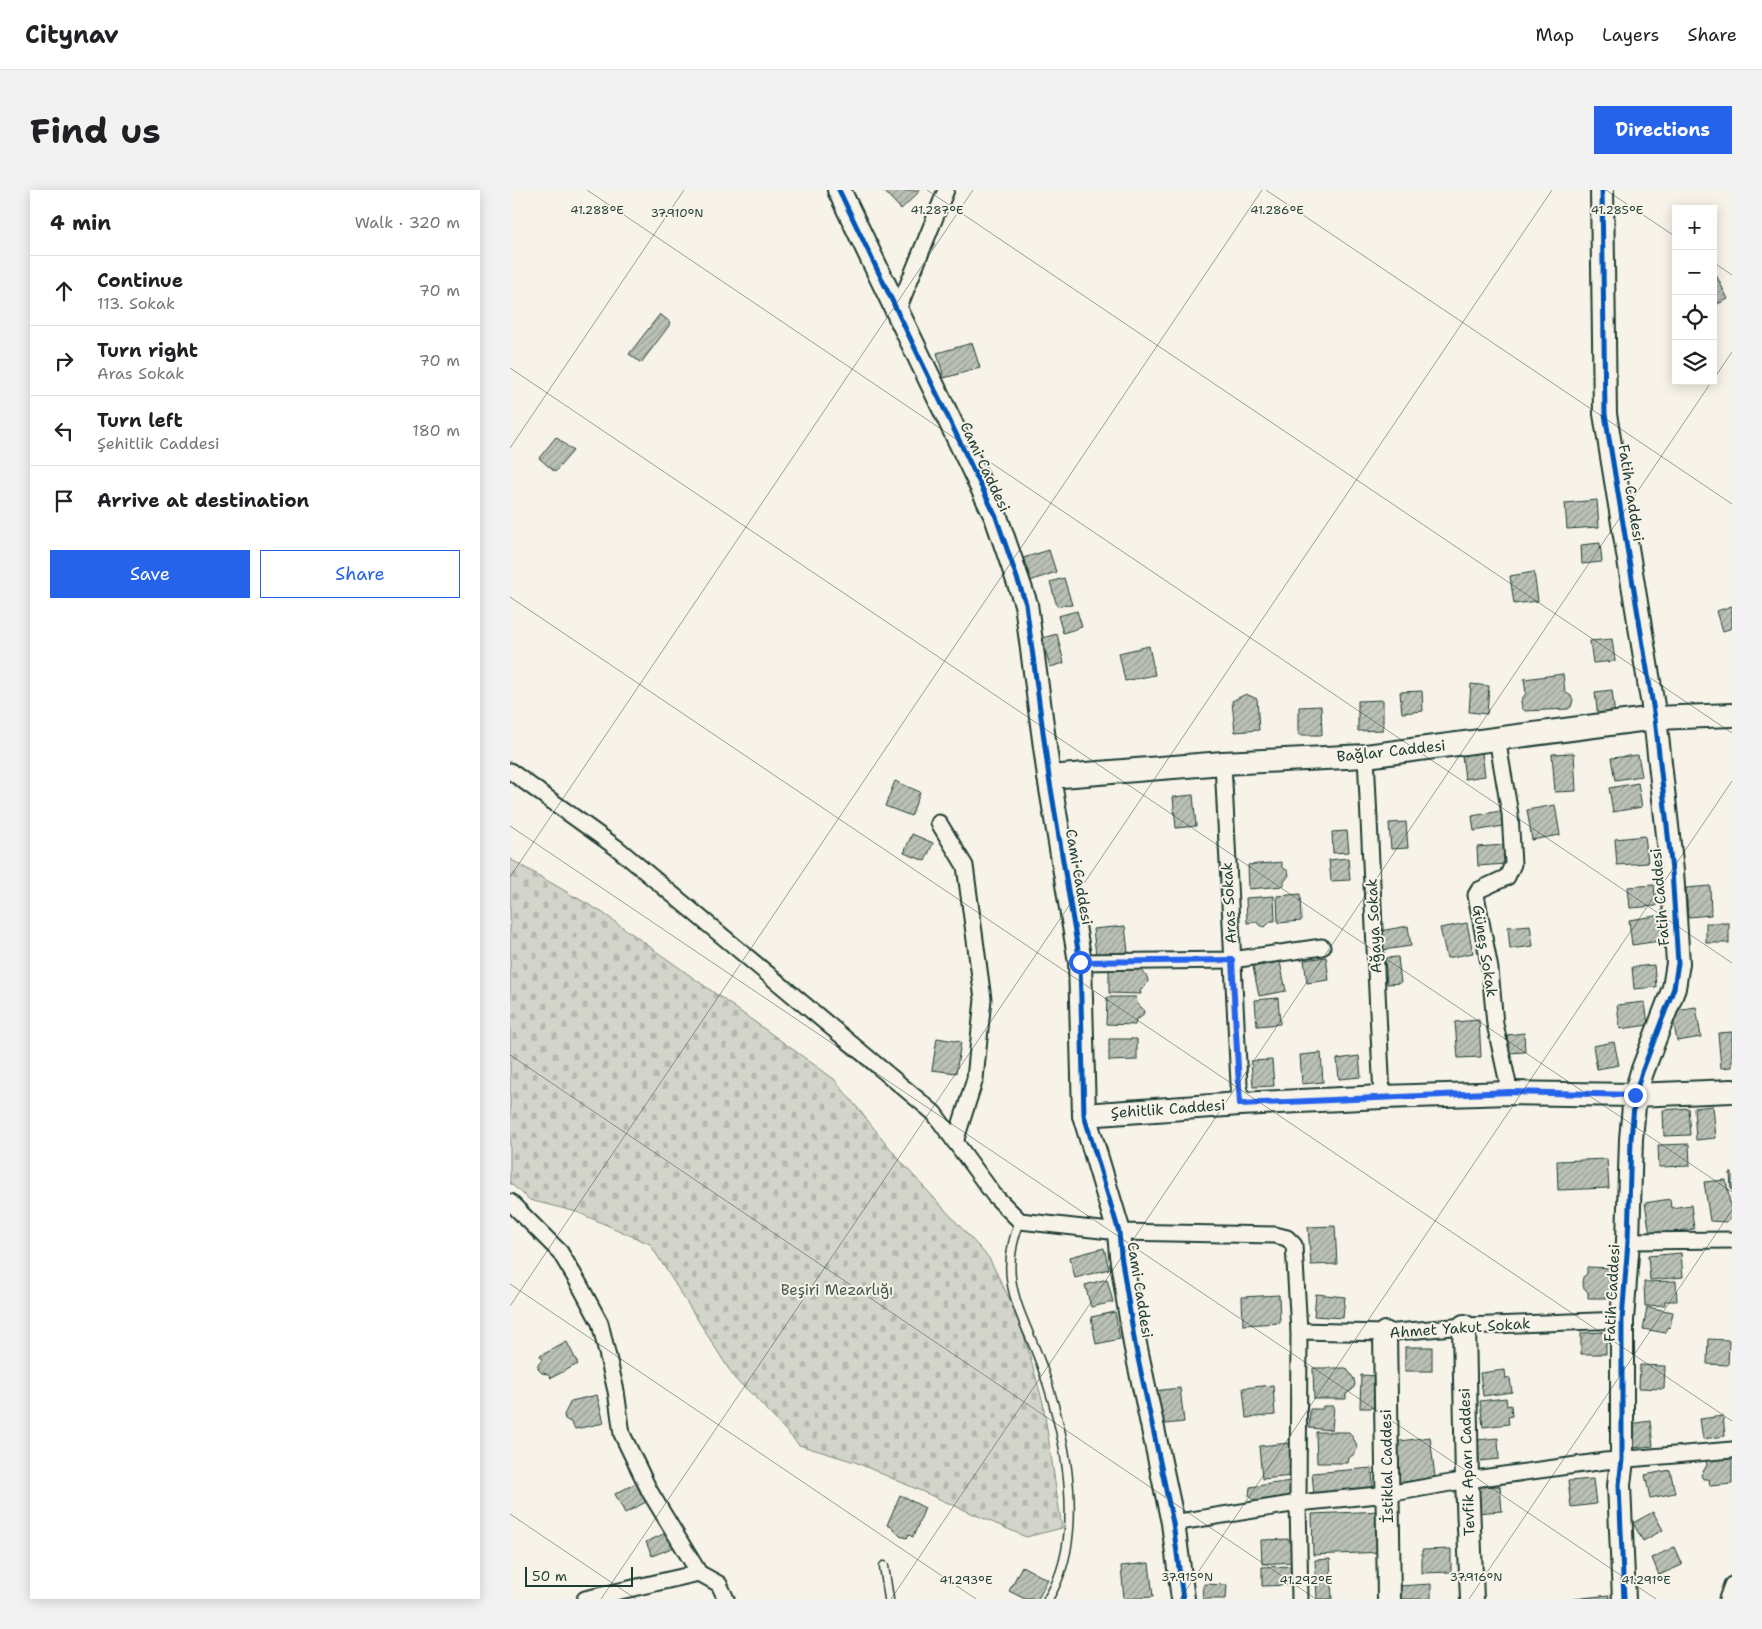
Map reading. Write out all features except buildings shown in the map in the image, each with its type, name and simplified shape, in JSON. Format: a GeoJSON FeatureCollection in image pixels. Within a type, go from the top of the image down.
{"type":"FeatureCollection","features":[{"type":"Feature","properties":{"kind":"street","name":"Cami Caddesi"},"geometry":{"type":"LineString","coordinates":[[839,190],[996,517],[1026,604],[1049,777],[1080,962],[1084,1115],[1119,1232],[1135,1344],[1173,1523],[1183,1599]]}},
{"type":"Feature","properties":{"kind":"street"},"geometry":{"type":"LineString","coordinates":[[897,312],[946,190]]}},
{"type":"Feature","properties":{"kind":"street","name":"Fatih Caddesi"},"geometry":{"type":"LineString","coordinates":[[1602,190],[1605,414],[1655,718],[1672,871],[1678,963],[1674,988],[1635,1095],[1631,1139],[1628,1240],[1622,1320],[1622,1460],[1619,1485],[1624,1599]]}},
{"type":"Feature","properties":{"kind":"street","name":"Bağlar Caddesi"},"geometry":{"type":"LineString","coordinates":[[1049,777],[1223,763],[1366,756],[1655,718],[1732,715]]}},
{"type":"Feature","properties":{"kind":"street","name":"Güneş Sokak"},"geometry":{"type":"LineString","coordinates":[[1497,738],[1510,814],[1513,864],[1507,877],[1479,890],[1476,895],[1490,969],[1495,1024],[1510,1092]]}},
{"type":"Feature","properties":{"kind":"street","name":"Ağaya Sokak"},"geometry":{"type":"LineString","coordinates":[[1366,756],[1382,1097]]}},
{"type":"Feature","properties":{"kind":"street","name":"Aras Sokak"},"geometry":{"type":"LineString","coordinates":[[1223,763],[1240,1104]]}},
{"type":"Feature","properties":{"kind":"street"},"geometry":{"type":"LineString","coordinates":[[510,771],[617,848],[934,1113],[994,1195],[1020,1221],[1119,1232],[1275,1236],[1287,1238],[1294,1245],[1299,1331],[1298,1503],[1300,1599]]}},
{"type":"Feature","properties":{"kind":"street"},"geometry":{"type":"LineString","coordinates":[[939,823],[965,866],[983,999],[974,1079],[955,1142]]}},
{"type":"Feature","properties":{"kind":"street"},"geometry":{"type":"LineString","coordinates":[[1080,962],[1232,960],[1322,947]]}},
{"type":"Feature","properties":{"kind":"street","name":"Şehitlik Caddesi"},"geometry":{"type":"LineString","coordinates":[[1084,1115],[1240,1104],[1510,1092],[1635,1095],[1732,1091]]}},
{"type":"Feature","properties":{"kind":"street"},"geometry":{"type":"LineString","coordinates":[[510,1202],[560,1252],[600,1323],[616,1391],[622,1434],[650,1492],[699,1573],[719,1584],[726,1599]]}},
{"type":"Feature","properties":{"kind":"street"},"geometry":{"type":"LineString","coordinates":[[1628,1240],[1732,1240]]}},
{"type":"Feature","properties":{"kind":"street","name":"Ahmet Yakut Sokak"},"geometry":{"type":"LineString","coordinates":[[1299,1331],[1385,1333],[1464,1326],[1622,1320]]}},
{"type":"Feature","properties":{"kind":"street","name":"Tevfik Aparı Caddesi"},"geometry":{"type":"LineString","coordinates":[[1464,1326],[1467,1480],[1472,1599]]}},
{"type":"Feature","properties":{"kind":"street","name":"İstiklal Caddesi"},"geometry":{"type":"LineString","coordinates":[[1385,1333],[1389,1599]]}},
{"type":"Feature","properties":{"kind":"street"},"geometry":{"type":"LineString","coordinates":[[1173,1523],[1298,1503],[1388,1494],[1467,1480],[1622,1460],[1732,1450]]}},
{"type":"Feature","properties":{"kind":"street"},"geometry":{"type":"LineString","coordinates":[[585,1599],[699,1573]]}},
{"type":"Feature","properties":{"kind":"street"},"geometry":{"type":"LineString","coordinates":[[1727,1599],[1732,1585]]}},
{"type":"Feature","properties":{"kind":"lane"},"geometry":{"type":"LineString","coordinates":[[1020,1221],[1015,1232],[1010,1255],[1011,1289],[1055,1408],[1068,1476],[1070,1516],[1067,1548],[1057,1584],[1048,1599]]}},
{"type":"Feature","properties":{"kind":"lane"},"geometry":{"type":"LineString","coordinates":[[884,1566],[889,1599]]}},
{"type":"Feature","properties":{"kind":"green space","name":"Beşiri Mezarlığı"},"geometry":{"type":"Polygon","coordinates":[[[510,859],[603,913],[834,1079],[902,1163],[989,1258],[1013,1306],[1026,1342],[1043,1403],[1062,1528],[1026,1537],[855,1462],[799,1445],[751,1393],[735,1379],[650,1244],[577,1212],[530,1200],[510,1183],[510,859]]]}},
{"type":"Feature","properties":{"kind":"cycle path"},"geometry":{"type":"LineString","coordinates":[[839,190],[996,517],[1026,604],[1049,777],[1080,962],[1084,1115],[1119,1232],[1135,1344],[1173,1523],[1183,1599]]}},
{"type":"Feature","properties":{"kind":"cycle path"},"geometry":{"type":"LineString","coordinates":[[1602,190],[1605,414],[1655,718],[1672,871],[1678,963],[1674,988],[1635,1095],[1631,1139],[1628,1241],[1622,1320],[1622,1460],[1619,1485],[1624,1599]]}},
{"type":"Feature","properties":{"kind":"route"},"geometry":{"type":"LineString","coordinates":[[1080,962],[1232,960],[1240,1104],[1510,1092],[1635,1095]]}}]}
